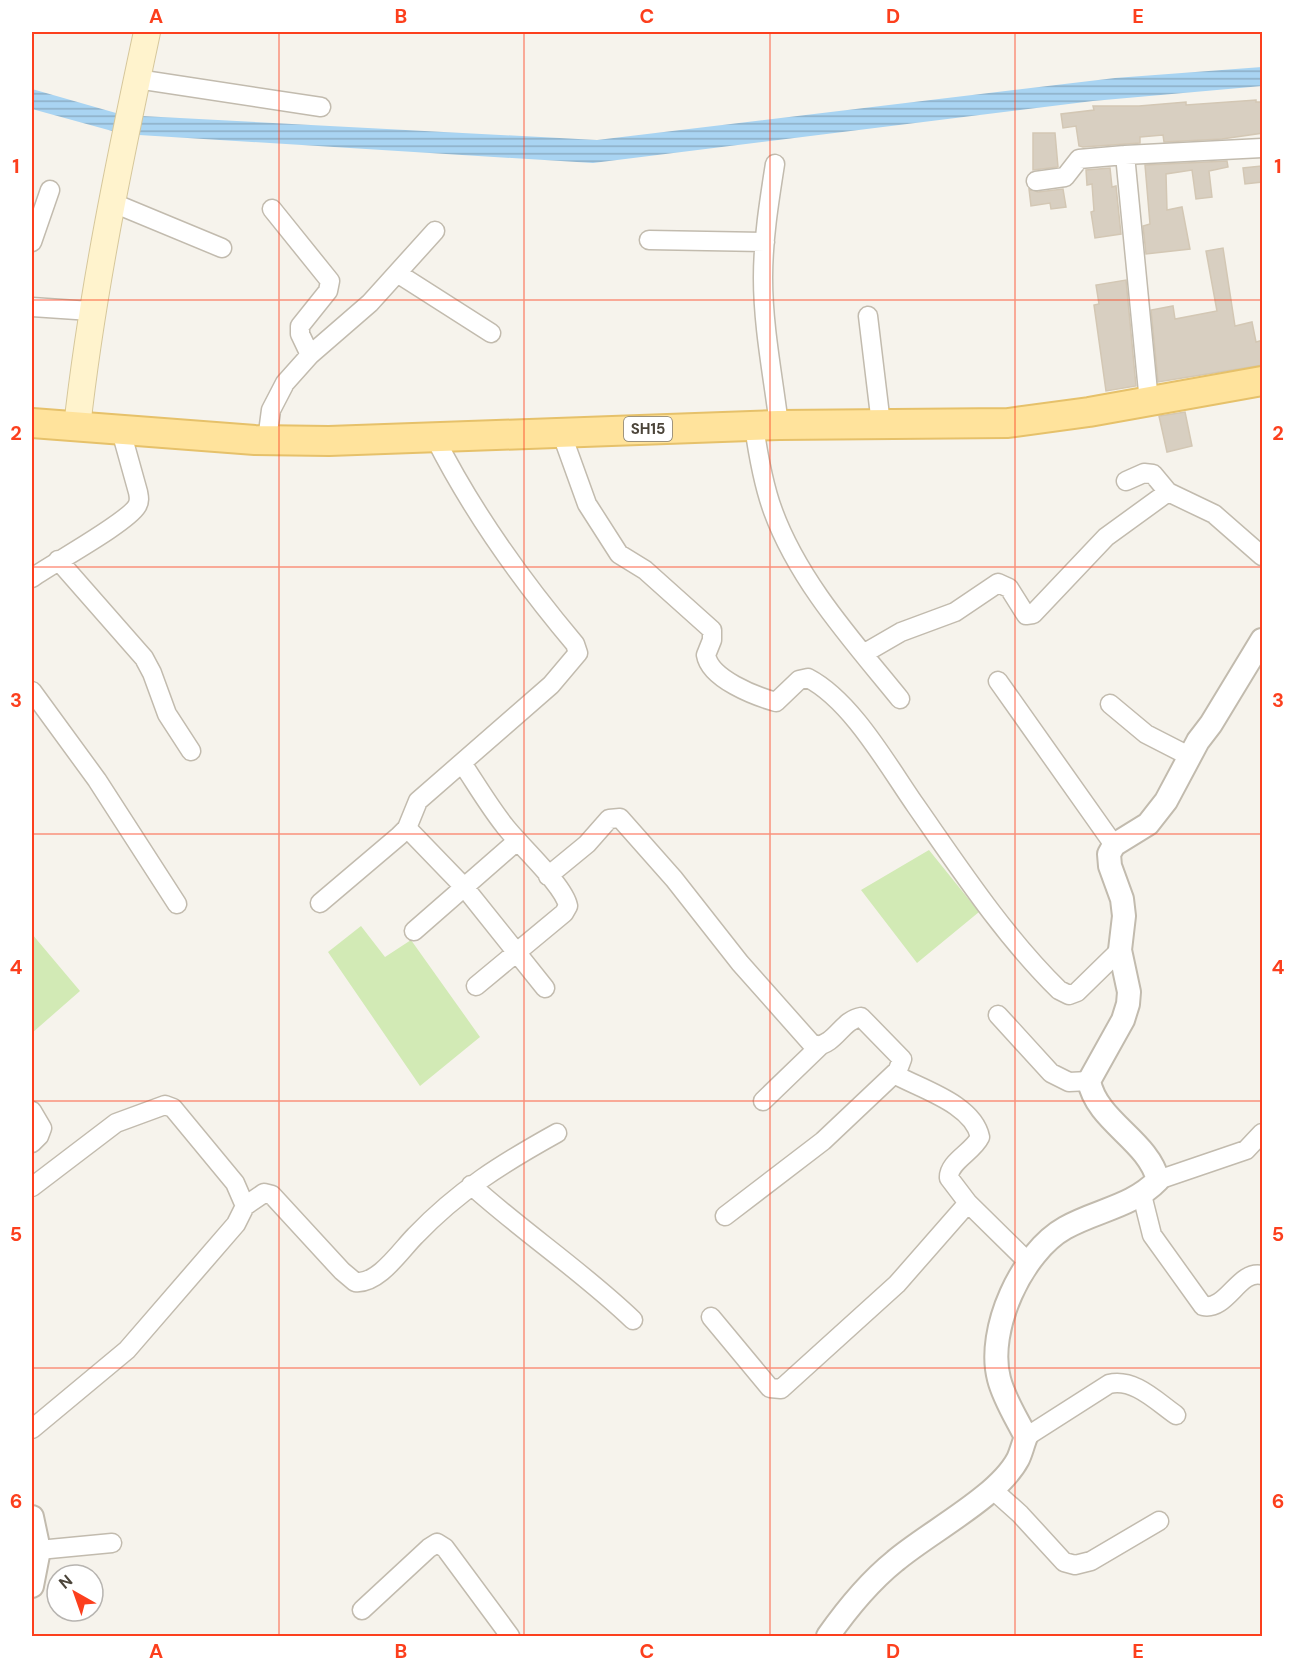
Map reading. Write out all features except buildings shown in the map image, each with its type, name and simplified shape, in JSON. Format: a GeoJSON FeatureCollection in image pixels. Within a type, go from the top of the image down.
{"type":"FeatureCollection","features":[{"type":"Feature","properties":{"kind":"main road"},"geometry":{"type":"LineString","coordinates":[[77,427],[91,311],[111,202],[147,32]]}},
{"type":"Feature","properties":{"kind":"main road","name":"SH15"},"geometry":{"type":"LineString","coordinates":[[32,423],[121,432],[267,440],[435,438],[766,425],[1008,423],[1261,384]]}},
{"type":"Feature","properties":{"kind":"street"},"geometry":{"type":"LineString","coordinates":[[136,79],[321,107]]}},
{"type":"Feature","properties":{"kind":"street"},"geometry":{"type":"LineString","coordinates":[[1036,181],[1065,177],[1079,159],[1217,148],[1263,148]]}},
{"type":"Feature","properties":{"kind":"street"},"geometry":{"type":"LineString","coordinates":[[1125,155],[1149,402]]}},
{"type":"Feature","properties":{"kind":"street"},"geometry":{"type":"LineString","coordinates":[[775,164],[765,242],[766,425],[758,458],[773,510],[784,536],[829,611],[900,699]]}},
{"type":"Feature","properties":{"kind":"street"},"geometry":{"type":"LineString","coordinates":[[32,242],[50,190]]}},
{"type":"Feature","properties":{"kind":"street"},"geometry":{"type":"LineString","coordinates":[[111,202],[222,248]]}},
{"type":"Feature","properties":{"kind":"street"},"geometry":{"type":"LineString","coordinates":[[272,209],[330,281],[328,291],[300,326],[300,334],[310,355]]}},
{"type":"Feature","properties":{"kind":"street"},"geometry":{"type":"LineString","coordinates":[[267,440],[271,410],[276,397],[310,355],[370,303],[435,231]]}},
{"type":"Feature","properties":{"kind":"street"},"geometry":{"type":"LineString","coordinates":[[649,240],[765,242]]}},
{"type":"Feature","properties":{"kind":"street"},"geometry":{"type":"LineString","coordinates":[[397,273],[491,333]]}},
{"type":"Feature","properties":{"kind":"street"},"geometry":{"type":"LineString","coordinates":[[32,307],[91,311]]}},
{"type":"Feature","properties":{"kind":"street"},"geometry":{"type":"LineString","coordinates":[[868,316],[881,424]]}},
{"type":"Feature","properties":{"kind":"street"},"geometry":{"type":"LineString","coordinates":[[32,578],[106,531],[136,508],[140,502],[121,432]]}},
{"type":"Feature","properties":{"kind":"street"},"geometry":{"type":"LineString","coordinates":[[561,432],[587,504],[619,554],[645,570],[712,630],[712,640],[706,655],[711,667],[732,685],[776,702],[799,680],[808,678],[846,710],[864,729],[917,807],[1007,931],[1059,990],[1069,995],[1077,992],[1120,950]]}},
{"type":"Feature","properties":{"kind":"street"},"geometry":{"type":"LineString","coordinates":[[320,903],[407,828],[418,801],[551,685],[578,654],[575,644],[489,532],[465,494],[435,438]]}},
{"type":"Feature","properties":{"kind":"street"},"geometry":{"type":"LineString","coordinates":[[1126,481],[1150,473],[1168,492],[1214,514],[1263,556]]}},
{"type":"Feature","properties":{"kind":"street"},"geometry":{"type":"LineString","coordinates":[[864,654],[901,632],[955,612],[998,583],[1009,588],[1026,615],[1033,614],[1106,537],[1168,492]]}},
{"type":"Feature","properties":{"kind":"street"},"geometry":{"type":"LineString","coordinates":[[58,560],[150,667],[167,714],[191,751]]}},
{"type":"Feature","properties":{"kind":"street"},"geometry":{"type":"LineString","coordinates":[[1089,1081],[1123,1020],[1128,1004],[1129,992],[1120,950],[1124,916],[1109,854],[1114,845],[1148,824],[1156,814],[1189,756],[1263,640]]}},
{"type":"Feature","properties":{"kind":"street"},"geometry":{"type":"LineString","coordinates":[[998,681],[1114,845]]}},
{"type":"Feature","properties":{"kind":"street"},"geometry":{"type":"LineString","coordinates":[[32,692],[97,780],[177,904]]}},
{"type":"Feature","properties":{"kind":"street"},"geometry":{"type":"LineString","coordinates":[[1110,704],[1146,734],[1189,756]]}},
{"type":"Feature","properties":{"kind":"street"},"geometry":{"type":"LineString","coordinates":[[462,762],[490,807],[565,897],[567,909],[476,986]]}},
{"type":"Feature","properties":{"kind":"street"},"geometry":{"type":"LineString","coordinates":[[548,876],[587,843],[609,819],[620,818],[674,879],[740,963],[806,1037],[820,1046]]}},
{"type":"Feature","properties":{"kind":"street"},"geometry":{"type":"LineString","coordinates":[[407,828],[465,888],[545,988]]}},
{"type":"Feature","properties":{"kind":"street"},"geometry":{"type":"LineString","coordinates":[[414,932],[517,841]]}},
{"type":"Feature","properties":{"kind":"street"},"geometry":{"type":"LineString","coordinates":[[998,1015],[1051,1073],[1069,1082],[1089,1081]]}},
{"type":"Feature","properties":{"kind":"street"},"geometry":{"type":"LineString","coordinates":[[725,1216],[823,1141],[895,1073],[902,1059],[861,1017],[853,1019],[830,1041],[820,1046],[763,1101]]}},
{"type":"Feature","properties":{"kind":"street"},"geometry":{"type":"LineString","coordinates":[[895,1073],[953,1103],[977,1130],[980,1137],[976,1144],[950,1169],[948,1175],[968,1203],[1029,1263]]}},
{"type":"Feature","properties":{"kind":"street"},"geometry":{"type":"LineString","coordinates":[[1089,1081],[1098,1101],[1150,1159],[1152,1235],[1203,1306],[1217,1305],[1250,1277],[1256,1274],[1263,1275]]}},
{"type":"Feature","properties":{"kind":"street"},"geometry":{"type":"LineString","coordinates":[[32,1187],[116,1124],[165,1105],[173,1108],[235,1183],[245,1206]]}},
{"type":"Feature","properties":{"kind":"street"},"geometry":{"type":"LineString","coordinates":[[32,1111],[42,1128],[39,1137],[32,1143]]}},
{"type":"Feature","properties":{"kind":"street"},"geometry":{"type":"LineString","coordinates":[[32,1429],[99,1374],[147,1329],[236,1224],[245,1206],[264,1193],[272,1195],[342,1271],[360,1282],[381,1270],[434,1216],[471,1185],[497,1167],[557,1133]]}},
{"type":"Feature","properties":{"kind":"street"},"geometry":{"type":"LineString","coordinates":[[1026,1437],[999,1379],[997,1348],[1001,1322],[1014,1286],[1029,1263],[1064,1228],[1150,1188],[1259,1143]]}},
{"type":"Feature","properties":{"kind":"street"},"geometry":{"type":"LineString","coordinates":[[471,1185],[518,1227],[607,1295],[633,1320]]}},
{"type":"Feature","properties":{"kind":"street"},"geometry":{"type":"LineString","coordinates":[[711,1317],[770,1388],[781,1389],[897,1284],[968,1203]]}},
{"type":"Feature","properties":{"kind":"street"},"geometry":{"type":"LineString","coordinates":[[828,1636],[850,1605],[892,1563],[992,1489],[1018,1460],[1026,1437],[1109,1384],[1121,1381],[1176,1415]]}},
{"type":"Feature","properties":{"kind":"street"},"geometry":{"type":"LineString","coordinates":[[992,1489],[1020,1514],[1064,1562],[1075,1565],[1091,1561],[1159,1521]]}},
{"type":"Feature","properties":{"kind":"street"},"geometry":{"type":"LineString","coordinates":[[32,1516],[39,1550],[32,1586]]}},
{"type":"Feature","properties":{"kind":"street"},"geometry":{"type":"LineString","coordinates":[[39,1550],[112,1543]]}},
{"type":"Feature","properties":{"kind":"street"},"geometry":{"type":"LineString","coordinates":[[362,1610],[437,1543],[445,1548],[510,1636]]}},
{"type":"Feature","properties":{"kind":"green space"},"geometry":{"type":"Polygon","coordinates":[[[929,850],[979,912],[917,963],[861,890],[929,850]]]}},
{"type":"Feature","properties":{"kind":"green space"},"geometry":{"type":"Polygon","coordinates":[[[361,926],[385,957],[411,940],[480,1037],[420,1086],[328,952],[361,926]]]}},
{"type":"Feature","properties":{"kind":"green space"},"geometry":{"type":"Polygon","coordinates":[[[32,934],[80,991],[32,1033],[32,934]]]}},
{"type":"Feature","properties":{"kind":"water"},"geometry":{"type":"Polygon","coordinates":[[[1262,67],[1262,86],[1093,101],[593,163],[123,134],[32,109],[32,89],[123,115],[597,140],[1115,78],[1262,67]]]}}]}
